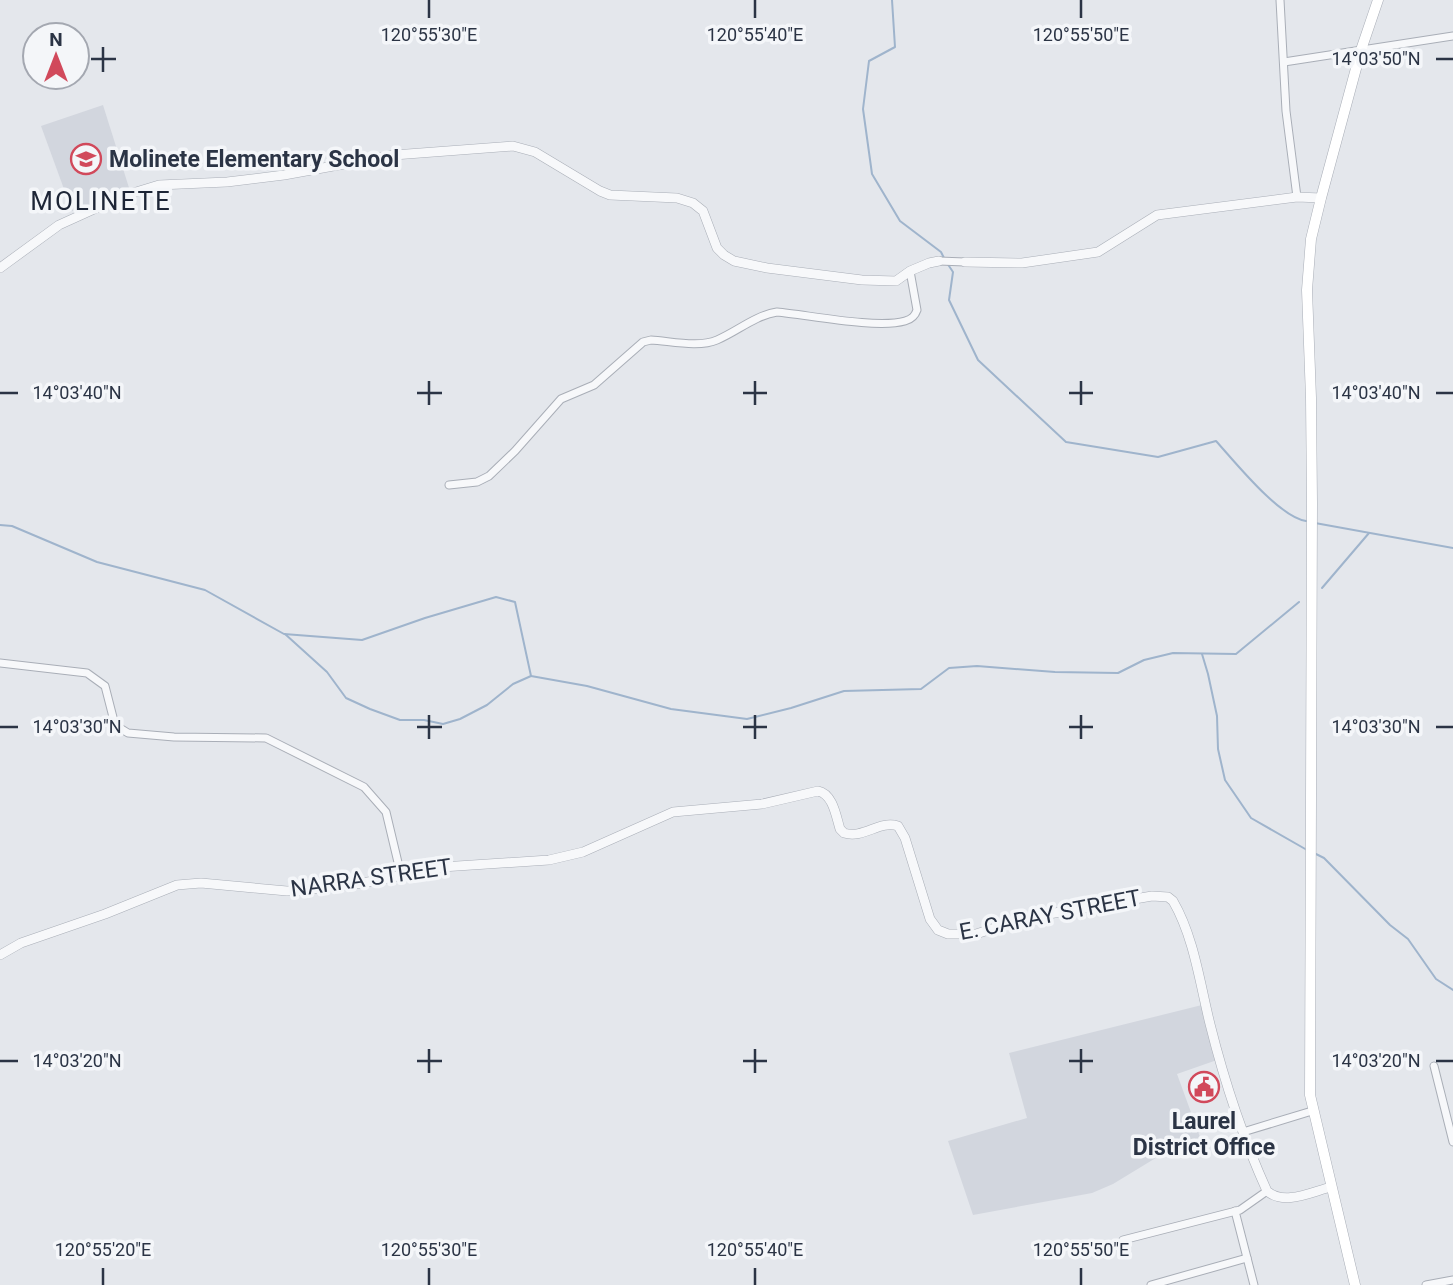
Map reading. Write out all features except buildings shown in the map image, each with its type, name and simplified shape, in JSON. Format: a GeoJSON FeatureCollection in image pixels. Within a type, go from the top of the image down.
{"type":"FeatureCollection","features":[{"type":"Feature","properties":{"kind":"main road"},"geometry":{"type":"LineString","coordinates":[[1355,1285],[1312,1111],[1310,1083],[1312,503],[1307,290],[1311,239],[1321,198],[1361,50],[1378,0]]}},
{"type":"Feature","properties":{"kind":"street"},"geometry":{"type":"LineString","coordinates":[[1280,0],[1286,111],[1297,197]]}},
{"type":"Feature","properties":{"kind":"street"},"geometry":{"type":"LineString","coordinates":[[1284,62],[1453,36]]}},
{"type":"Feature","properties":{"kind":"street"},"geometry":{"type":"LineString","coordinates":[[0,268],[59,225],[123,196],[159,185],[227,182],[284,175],[394,155],[513,146],[535,152],[610,195],[677,198],[693,203],[704,211],[717,248],[734,261],[862,280],[896,281],[910,271],[939,261],[1022,263],[1098,252],[1157,215],[1297,197],[1321,198]]}},
{"type":"Feature","properties":{"kind":"street"},"geometry":{"type":"LineString","coordinates":[[449,485],[477,482],[489,476],[561,399],[594,385],[643,342],[715,341],[764,314],[777,312],[884,324],[908,320],[917,310],[910,271]]}},
{"type":"Feature","properties":{"kind":"street"},"geometry":{"type":"LineString","coordinates":[[0,663],[87,673],[105,687],[115,725],[128,733],[174,737],[266,738],[364,787],[386,811],[401,875]]}},
{"type":"Feature","properties":{"kind":"street","name":"E. CARAY STREET"},"geometry":{"type":"LineString","coordinates":[[663,815],[685,810],[762,804],[812,791],[824,792],[829,797],[840,829],[844,833],[858,835],[884,824],[898,826],[905,838],[930,919],[938,930],[948,934],[976,934],[1026,918],[1152,896],[1168,897],[1177,908],[1188,939],[1243,1132]]}},
{"type":"Feature","properties":{"kind":"street","name":"NARRA STREET"},"geometry":{"type":"LineString","coordinates":[[0,955],[21,943],[177,885],[201,883],[287,891],[305,890],[453,866],[566,858],[663,815]]}},
{"type":"Feature","properties":{"kind":"street"},"geometry":{"type":"LineString","coordinates":[[1434,1066],[1453,1142]]}},
{"type":"Feature","properties":{"kind":"street"},"geometry":{"type":"LineString","coordinates":[[1312,1111],[1243,1132],[1266,1191],[1274,1196],[1289,1198],[1331,1187]]}},
{"type":"Feature","properties":{"kind":"street"},"geometry":{"type":"LineString","coordinates":[[1123,1240],[1235,1211],[1255,1201],[1266,1191]]}},
{"type":"Feature","properties":{"kind":"street"},"geometry":{"type":"LineString","coordinates":[[1235,1211],[1254,1285]]}},
{"type":"Feature","properties":{"kind":"street"},"geometry":{"type":"LineString","coordinates":[[1150,1285],[1247,1258]]}},
{"type":"Feature","properties":{"kind":"street"},"geometry":{"type":"LineString","coordinates":[[1426,1285],[1453,1280]]}},
{"type":"Feature","properties":{"kind":"shaded area","name":"Molinete Elementary School"},"geometry":{"type":"Polygon","coordinates":[[[103,105],[130,191],[72,211],[41,126],[103,105]]]}},
{"type":"Feature","properties":{"kind":"shaded area"},"geometry":{"type":"Polygon","coordinates":[[[1202,1005],[1217,1060],[1177,1074],[1200,1137],[1092,1193],[973,1215],[948,1141],[1027,1118],[1009,1053],[1202,1005]]]}},
{"type":"Feature","properties":{"kind":"waterway"},"geometry":{"type":"LineString","coordinates":[[892,0],[895,47],[869,61],[863,109],[872,174],[900,221],[941,252],[944,258]]}},
{"type":"Feature","properties":{"kind":"waterway"},"geometry":{"type":"LineString","coordinates":[[947,263],[953,272],[949,300],[978,360],[1066,442],[1158,457],[1216,441],[1283,510],[1306,521]]}},
{"type":"Feature","properties":{"kind":"waterway"},"geometry":{"type":"LineString","coordinates":[[1315,523],[1453,548]]}},
{"type":"Feature","properties":{"kind":"waterway"},"geometry":{"type":"LineString","coordinates":[[0,525],[12,526],[97,562],[205,590],[284,634],[362,640],[496,597],[515,602],[531,676],[587,686],[671,709],[747,719],[844,691],[921,689],[949,668],[977,666],[1055,672],[1118,673],[1144,660],[1173,653],[1236,654],[1299,602]]}},
{"type":"Feature","properties":{"kind":"waterway"},"geometry":{"type":"LineString","coordinates":[[1322,588],[1369,533]]}},
{"type":"Feature","properties":{"kind":"waterway"},"geometry":{"type":"LineString","coordinates":[[285,634],[327,672],[346,698],[400,720],[424,720],[443,724],[460,719],[487,705],[513,684],[531,676]]}},
{"type":"Feature","properties":{"kind":"waterway"},"geometry":{"type":"LineString","coordinates":[[1202,654],[1217,716],[1218,749],[1225,780],[1251,818],[1307,850]]}},
{"type":"Feature","properties":{"kind":"waterway"},"geometry":{"type":"LineString","coordinates":[[1316,854],[1324,858],[1390,925],[1408,939],[1436,979],[1453,990]]}},
{"type":"Feature","properties":{"kind":"place","name":"Molinete Elementary School"},"geometry":{"type":"Point","coordinates":[86,159]}},
{"type":"Feature","properties":{"kind":"place","name":"Laurel District Office"},"geometry":{"type":"Point","coordinates":[1204,1087]}},
{"type":"Feature","properties":{"kind":"district","name":"MOLINETE"},"geometry":{"type":"Point","coordinates":[101,201]}}]}
